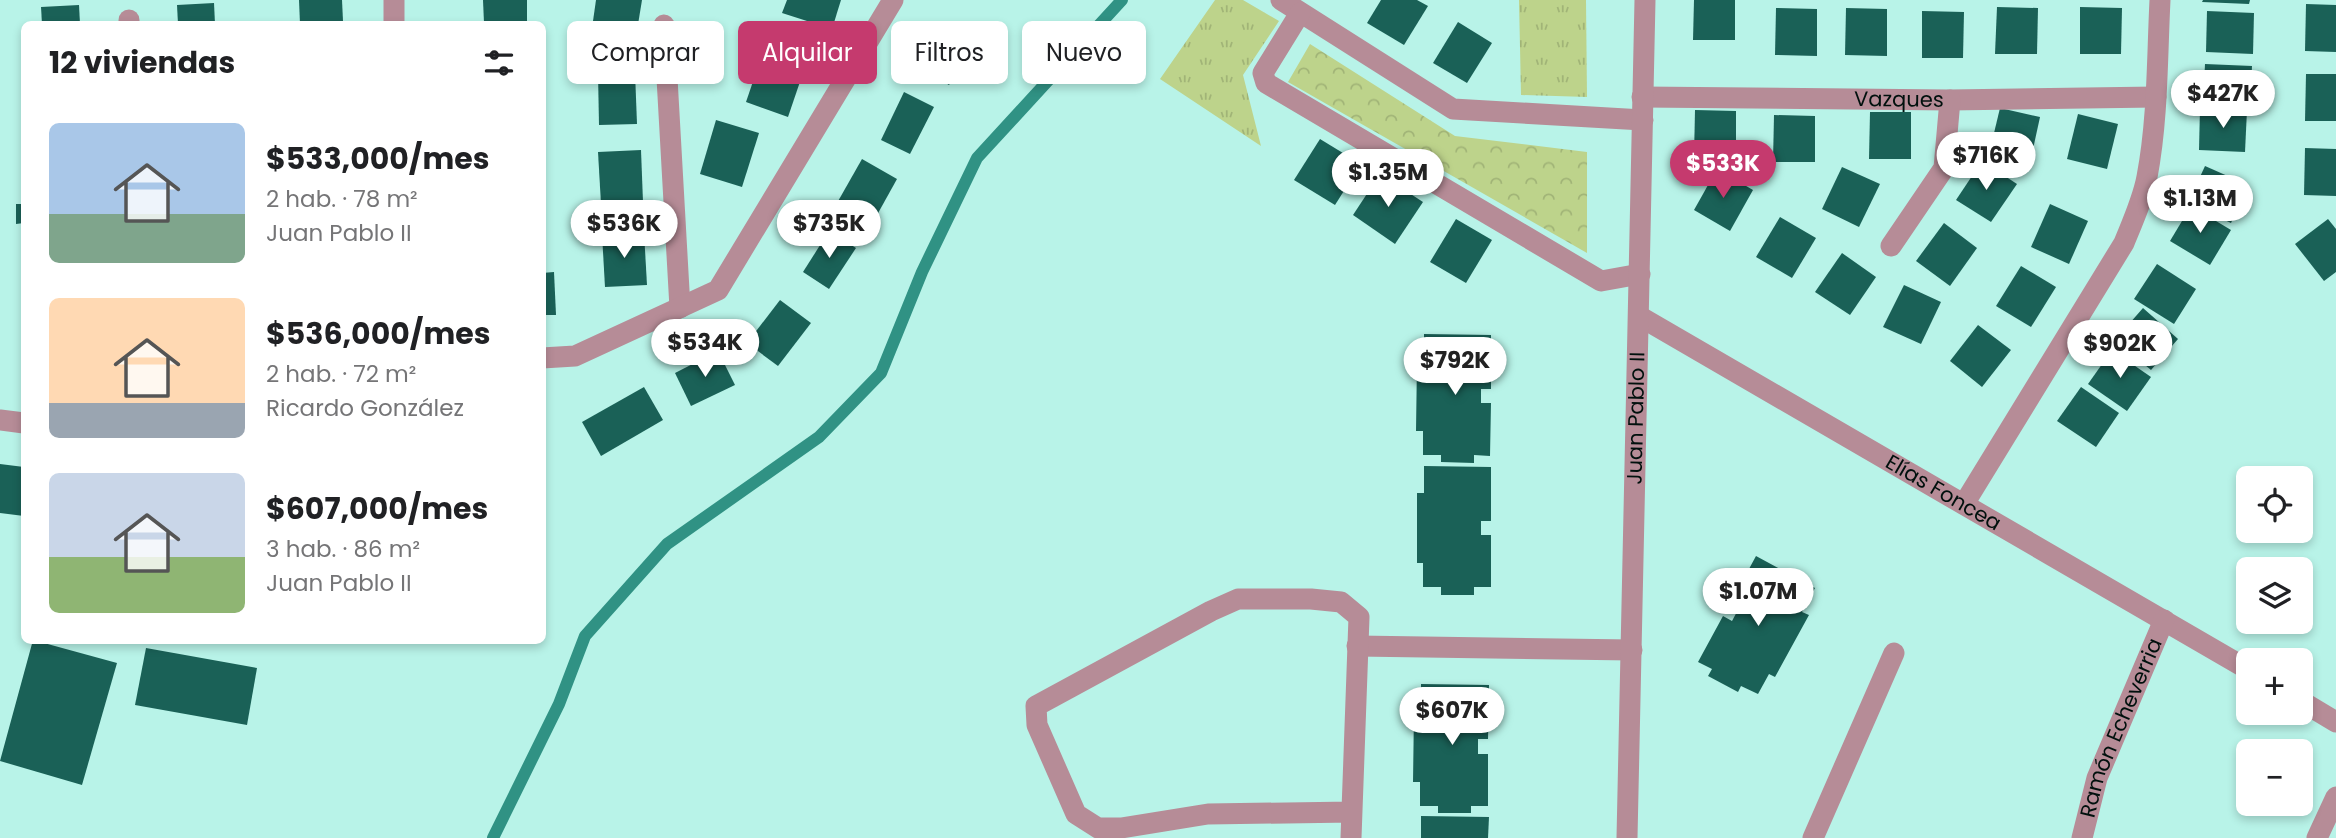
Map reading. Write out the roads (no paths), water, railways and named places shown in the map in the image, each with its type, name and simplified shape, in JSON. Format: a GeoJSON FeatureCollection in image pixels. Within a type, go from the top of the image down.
{"type":"FeatureCollection","features":[{"type":"Feature","properties":{"kind":"street"},"geometry":{"type":"LineString","coordinates":[[394,0],[394,21]]}},
{"type":"Feature","properties":{"kind":"street"},"geometry":{"type":"LineString","coordinates":[[546,358],[575,356],[718,290],[893,0]]}},
{"type":"Feature","properties":{"kind":"street"},"geometry":{"type":"LineString","coordinates":[[1281,0],[1453,109],[1643,120]]}},
{"type":"Feature","properties":{"kind":"street","name":"Juan Pablo II"},"geometry":{"type":"LineString","coordinates":[[1627,838],[1645,0]]}},
{"type":"Feature","properties":{"kind":"street"},"geometry":{"type":"LineString","coordinates":[[1964,504],[2124,243],[2147,178],[2156,97],[2160,0]]}},
{"type":"Feature","properties":{"kind":"street"},"geometry":{"type":"LineString","coordinates":[[1300,13],[1263,73],[1266,83],[1601,281],[1640,274]]}},
{"type":"Feature","properties":{"kind":"street"},"geometry":{"type":"LineString","coordinates":[[667,84],[680,308]]}},
{"type":"Feature","properties":{"kind":"street","name":"Vazques"},"geometry":{"type":"LineString","coordinates":[[1642,97],[1950,100],[2156,97]]}},
{"type":"Feature","properties":{"kind":"street"},"geometry":{"type":"LineString","coordinates":[[1891,246],[1944,168],[1950,100]]}},
{"type":"Feature","properties":{"kind":"street","name":"Elías Foncea"},"geometry":{"type":"LineString","coordinates":[[1639,316],[2236,662]]}},
{"type":"Feature","properties":{"kind":"street"},"geometry":{"type":"LineString","coordinates":[[0,420],[21,423]]}},
{"type":"Feature","properties":{"kind":"street"},"geometry":{"type":"LineString","coordinates":[[1351,838],[1352,812],[1357,646],[1359,617],[1342,602],[1311,599],[1238,599],[1036,706],[1037,725],[1076,814],[1098,828],[1121,828],[1208,814],[1352,812]]}},
{"type":"Feature","properties":{"kind":"street","name":"Ramón Echeverria"},"geometry":{"type":"LineString","coordinates":[[2082,838],[2097,778],[2164,620]]}},
{"type":"Feature","properties":{"kind":"street"},"geometry":{"type":"LineString","coordinates":[[1357,646],[1632,650]]}},
{"type":"Feature","properties":{"kind":"street"},"geometry":{"type":"LineString","coordinates":[[1813,838],[1894,653]]}},
{"type":"Feature","properties":{"kind":"street"},"geometry":{"type":"LineString","coordinates":[[2313,708],[2336,722]]}},
{"type":"Feature","properties":{"kind":"street"},"geometry":{"type":"LineString","coordinates":[[2317,838],[2336,797]]}},
{"type":"Feature","properties":{"kind":"waterway"},"geometry":{"type":"LineString","coordinates":[[493,838],[559,704],[585,636],[667,544],[819,437],[881,373],[922,272],[977,158],[1122,0]]}}]}
